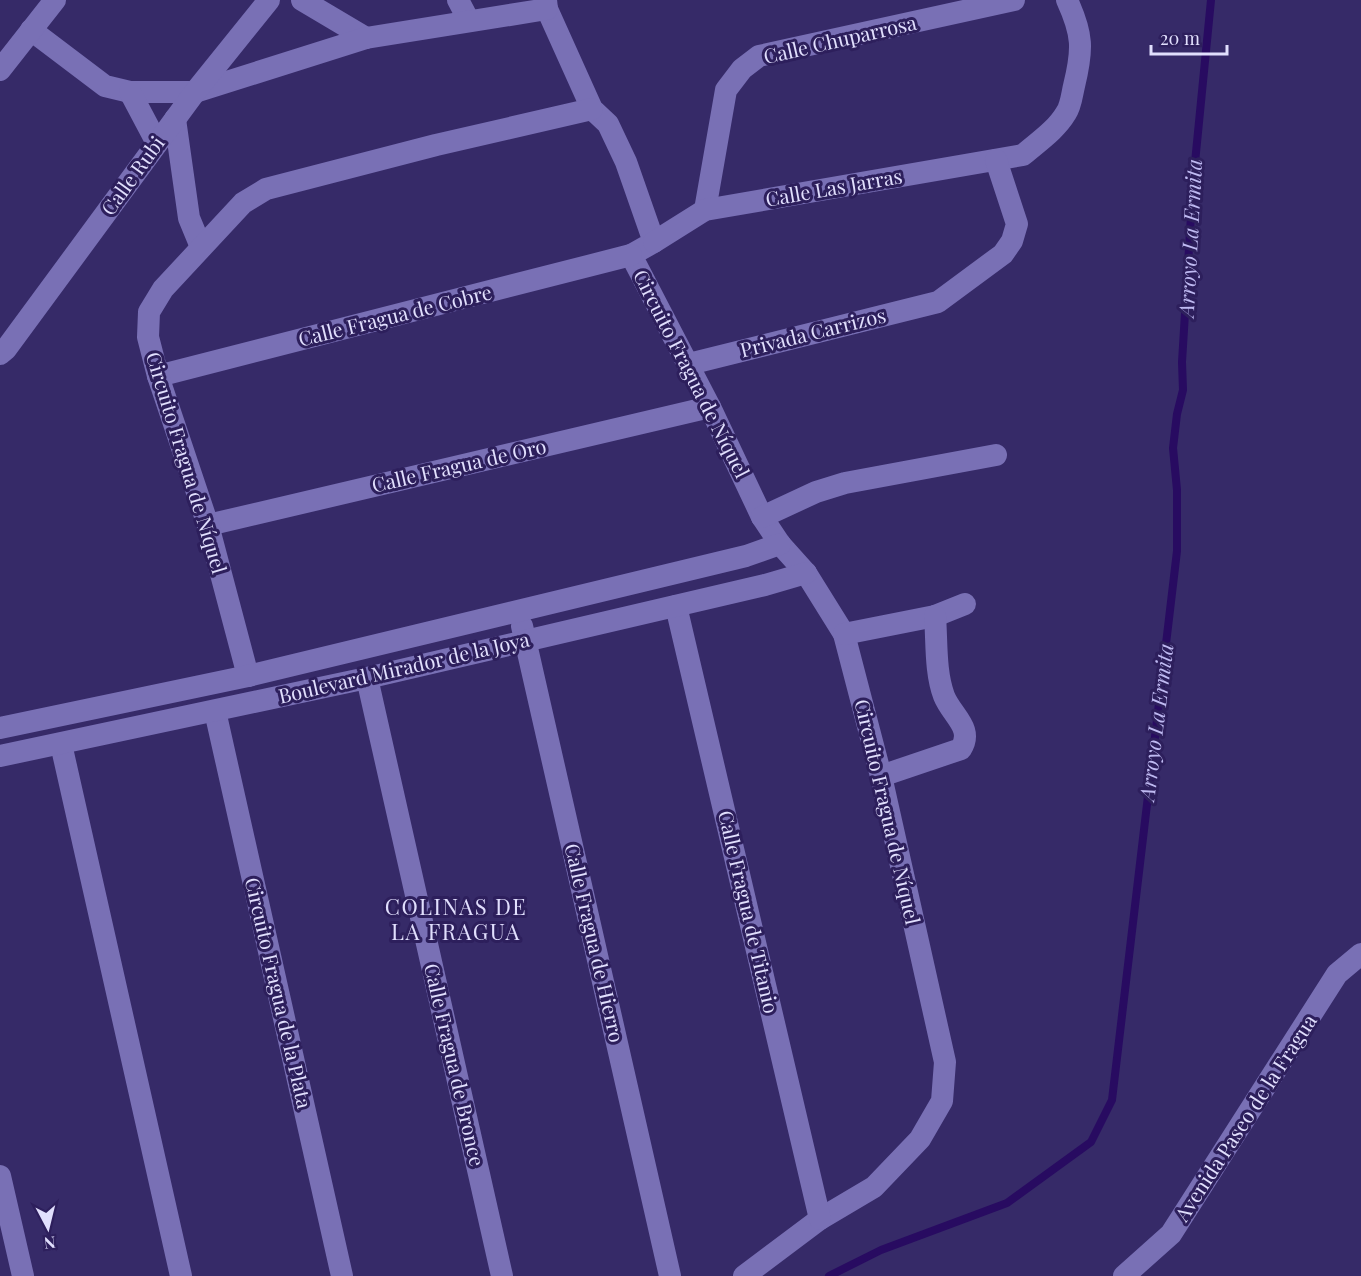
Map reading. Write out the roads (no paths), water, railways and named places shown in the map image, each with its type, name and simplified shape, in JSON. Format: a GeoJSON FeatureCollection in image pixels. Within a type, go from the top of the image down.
{"type":"FeatureCollection","features":[{"type":"Feature","properties":{"kind":"street"},"geometry":{"type":"LineString","coordinates":[[2,63],[55,0]]}},
{"type":"Feature","properties":{"kind":"street","name":"Calle Rubi"},"geometry":{"type":"LineString","coordinates":[[0,354],[6,349],[195,92],[269,0]]}},
{"type":"Feature","properties":{"kind":"street"},"geometry":{"type":"LineString","coordinates":[[302,0],[366,38]]}},
{"type":"Feature","properties":{"kind":"street"},"geometry":{"type":"LineString","coordinates":[[458,0],[469,21]]}},
{"type":"Feature","properties":{"kind":"street","name":"Calle Chuparrosa"},"geometry":{"type":"LineString","coordinates":[[705,210],[726,90],[742,69],[759,56],[1014,0]]}},
{"type":"Feature","properties":{"kind":"street","name":"Calle Las Jarras"},"geometry":{"type":"LineString","coordinates":[[654,242],[705,210],[1023,155],[1053,129],[1067,111],[1080,61],[1078,25],[1067,0]]}},
{"type":"Feature","properties":{"kind":"street"},"geometry":{"type":"LineString","coordinates":[[31,30],[105,86],[130,92],[195,92],[366,38],[547,5],[592,109]]}},
{"type":"Feature","properties":{"kind":"street"},"geometry":{"type":"LineString","coordinates":[[130,92],[157,143]]}},
{"type":"Feature","properties":{"kind":"street","name":"Circuito Fragua de Níquel"},"geometry":{"type":"LineString","coordinates":[[248,676],[208,525],[158,376],[148,337],[149,312],[163,289],[201,247],[243,203],[266,189],[436,145],[592,109],[608,124],[626,162],[654,242],[631,255],[710,407],[762,517],[780,544],[806,573],[844,634],[881,776],[945,1062],[942,1101],[920,1139],[874,1186],[820,1219],[744,1276]]}},
{"type":"Feature","properties":{"kind":"street"},"geometry":{"type":"LineString","coordinates":[[175,119],[189,218],[201,247]]}},
{"type":"Feature","properties":{"kind":"street","name":"Privada Carrizos"},"geometry":{"type":"LineString","coordinates":[[688,364],[938,302],[1003,254],[1012,241],[1017,224],[996,159]]}},
{"type":"Feature","properties":{"kind":"street","name":"Calle Fragua de Cobre"},"geometry":{"type":"LineString","coordinates":[[158,376],[631,255]]}},
{"type":"Feature","properties":{"kind":"street","name":"Calle Fragua de Oro"},"geometry":{"type":"LineString","coordinates":[[208,525],[710,407]]}},
{"type":"Feature","properties":{"kind":"street"},"geometry":{"type":"LineString","coordinates":[[762,517],[816,492],[845,483],[996,455]]}},
{"type":"Feature","properties":{"kind":"street","name":"Boulevard Mirador de la Joya"},"geometry":{"type":"LineString","coordinates":[[0,728],[248,676],[746,556],[780,544]]}},
{"type":"Feature","properties":{"kind":"street","name":"Boulevard Mirador de la Joya"},"geometry":{"type":"LineString","coordinates":[[0,756],[367,678],[765,585],[806,573]]}},
{"type":"Feature","properties":{"kind":"street"},"geometry":{"type":"LineString","coordinates":[[844,634],[935,616],[965,604]]}},
{"type":"Feature","properties":{"kind":"street","name":"Calle Fragua de Titanio"},"geometry":{"type":"LineString","coordinates":[[676,606],[820,1219]]}},
{"type":"Feature","properties":{"kind":"street","name":"Calle Fragua de Hierro"},"geometry":{"type":"LineString","coordinates":[[518,610],[670,1276]]}},
{"type":"Feature","properties":{"kind":"street"},"geometry":{"type":"LineString","coordinates":[[881,776],[961,749],[966,740],[966,732],[948,704],[939,679],[935,616]]}},
{"type":"Feature","properties":{"kind":"street","name":"Calle Fragua de Bronce"},"geometry":{"type":"LineString","coordinates":[[367,678],[502,1276]]}},
{"type":"Feature","properties":{"kind":"street","name":"Circuito Fragua de la Plata"},"geometry":{"type":"LineString","coordinates":[[215,711],[342,1276]]}},
{"type":"Feature","properties":{"kind":"street"},"geometry":{"type":"LineString","coordinates":[[61,744],[181,1276]]}},
{"type":"Feature","properties":{"kind":"street","name":"Avenida Paseo de la Fragua"},"geometry":{"type":"LineString","coordinates":[[1124,1276],[1171,1234],[1337,974],[1361,954]]}},
{"type":"Feature","properties":{"kind":"street"},"geometry":{"type":"LineString","coordinates":[[0,1176],[23,1276]]}},
{"type":"Feature","properties":{"kind":"waterway","name":"Arroyo La Ermita"},"geometry":{"type":"LineString","coordinates":[[829,1276],[881,1250],[1007,1203],[1091,1142],[1112,1100],[1177,551],[1177,490],[1173,448],[1177,414],[1183,390],[1182,362],[1193,183],[1211,0]]}},
{"type":"Feature","properties":{"kind":"district","name":"COLINAS DE LA FRAGUA"},"geometry":{"type":"Point","coordinates":[456,920]}}]}
